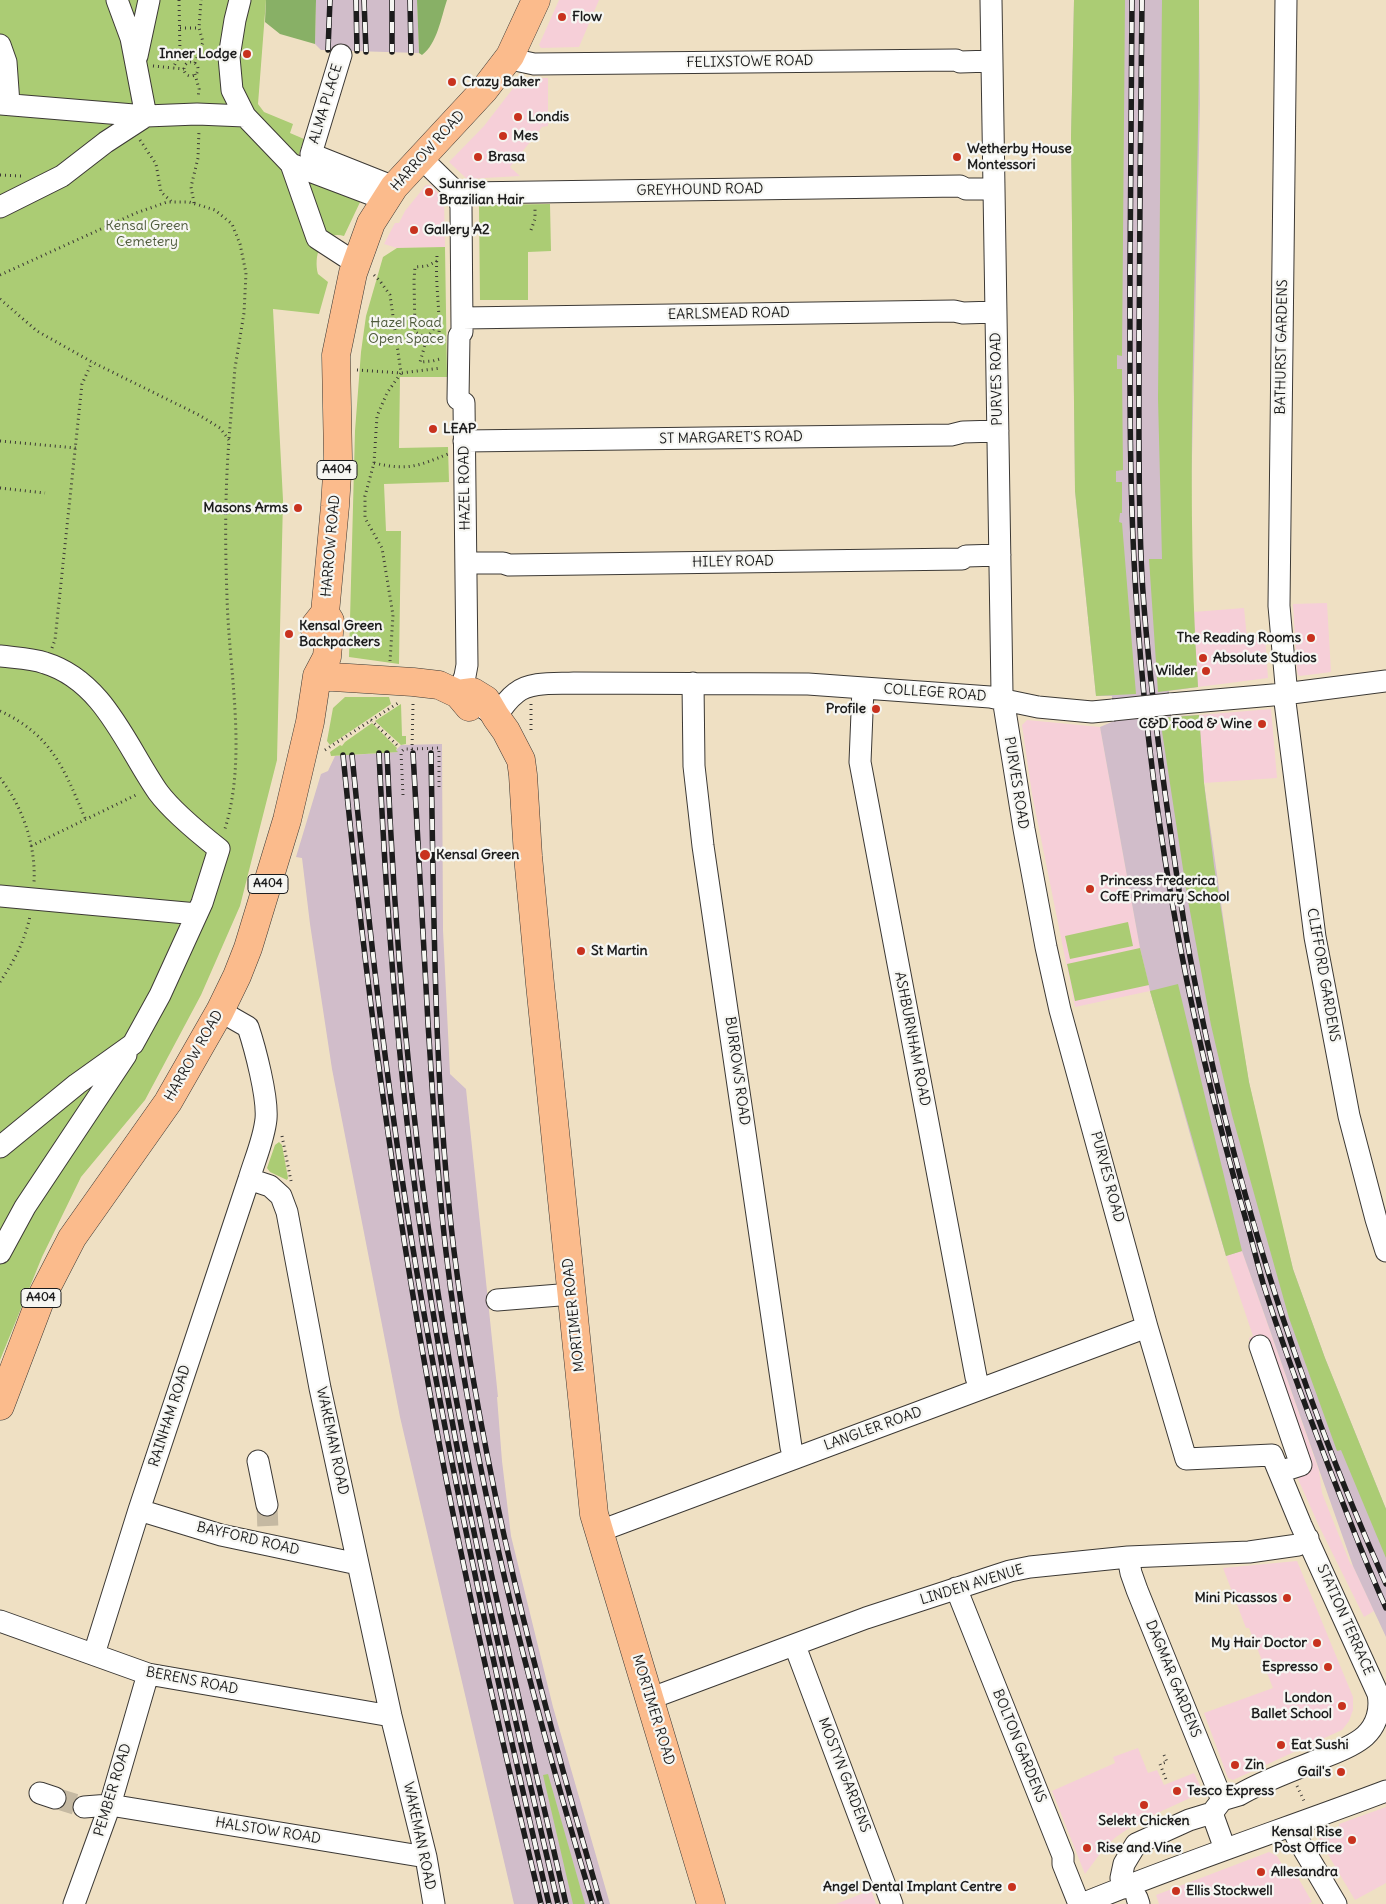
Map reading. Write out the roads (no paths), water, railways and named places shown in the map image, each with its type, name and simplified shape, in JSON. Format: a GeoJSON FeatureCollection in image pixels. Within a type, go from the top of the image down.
{"type":"FeatureCollection","features":[{"type":"Feature","properties":{"kind":"main road","name":"HARROW ROAD"},"geometry":{"type":"LineString","coordinates":[[0,1406],[41,1298],[72,1238],[168,1102],[220,1011],[248,948],[287,820],[310,722],[317,676],[309,654],[312,629],[325,613],[335,506],[338,459],[336,355],[353,273],[371,223],[390,193],[484,90],[510,56],[536,0]]}},
{"type":"Feature","properties":{"kind":"main road"},"geometry":{"type":"LineString","coordinates":[[317,676],[413,682],[439,685],[458,694],[472,692],[486,700],[496,718]]}},
{"type":"Feature","properties":{"kind":"main road","name":"MORTIMER ROAD"},"geometry":{"type":"LineString","coordinates":[[496,718],[506,731],[520,758],[523,775],[538,964],[594,1514],[711,1904]]}},
{"type":"Feature","properties":{"kind":"street"},"geometry":{"type":"LineString","coordinates":[[117,0],[131,38],[146,116]]}},
{"type":"Feature","properties":{"kind":"street"},"geometry":{"type":"LineString","coordinates":[[136,62],[148,0]]}},
{"type":"Feature","properties":{"kind":"street"},"geometry":{"type":"LineString","coordinates":[[240,0],[229,57],[232,90],[245,116],[291,164],[317,238],[357,264]]}},
{"type":"Feature","properties":{"kind":"street","name":"PURVES ROAD"},"geometry":{"type":"LineString","coordinates":[[991,0],[1002,692],[1024,829],[1046,946],[1060,1010],[1147,1327],[1186,1459],[1275,1463]]}},
{"type":"Feature","properties":{"kind":"street","name":"BATHURST GARDENS"},"geometry":{"type":"LineString","coordinates":[[1284,694],[1286,685],[1279,606],[1286,0]]}},
{"type":"Feature","properties":{"kind":"street"},"geometry":{"type":"LineString","coordinates":[[0,45],[6,62],[4,104],[146,116],[200,114],[245,116]]}},
{"type":"Feature","properties":{"kind":"street","name":"ALMA PLACE"},"geometry":{"type":"LineString","coordinates":[[341,55],[312,154],[390,193]]}},
{"type":"Feature","properties":{"kind":"street","name":"FELIXSTOWE ROAD"},"geometry":{"type":"LineString","coordinates":[[510,56],[520,61],[534,64],[992,61]]}},
{"type":"Feature","properties":{"kind":"street"},"geometry":{"type":"LineString","coordinates":[[0,207],[62,176],[106,142],[146,116]]}},
{"type":"Feature","properties":{"kind":"street"},"geometry":{"type":"LineString","coordinates":[[421,158],[458,194]]}},
{"type":"Feature","properties":{"kind":"street"},"geometry":{"type":"LineString","coordinates":[[291,164],[390,193]]}},
{"type":"Feature","properties":{"kind":"street","name":"GREYHOUND ROAD"},"geometry":{"type":"LineString","coordinates":[[458,194],[960,186],[966,189],[994,189]]}},
{"type":"Feature","properties":{"kind":"street","name":"HAZEL ROAD"},"geometry":{"type":"LineString","coordinates":[[458,194],[461,207],[462,325],[459,336],[458,399],[464,402],[458,447],[466,563],[468,665],[458,694]]}},
{"type":"Feature","properties":{"kind":"street","name":"EARLSMEAD ROAD"},"geometry":{"type":"LineString","coordinates":[[462,325],[954,310],[963,313],[996,312]]}},
{"type":"Feature","properties":{"kind":"street","name":"ST MARGARET'S ROAD"},"geometry":{"type":"LineString","coordinates":[[458,447],[951,435],[963,432],[998,431]]}},
{"type":"Feature","properties":{"kind":"street","name":"HILEY ROAD"},"geometry":{"type":"LineString","coordinates":[[466,563],[503,563],[508,565],[962,559],[966,556],[1000,555]]}},
{"type":"Feature","properties":{"kind":"street"},"geometry":{"type":"LineString","coordinates":[[0,656],[47,663],[77,678],[94,694],[112,718],[160,794],[202,836],[219,849],[197,914],[160,995],[133,1044],[25,1207],[0,1253]]}},
{"type":"Feature","properties":{"kind":"street","name":"COLLEGE ROAD"},"geometry":{"type":"LineString","coordinates":[[496,718],[516,693],[531,686],[574,683],[808,684],[990,697],[1038,707],[1092,712],[1284,694],[1386,681]]}},
{"type":"Feature","properties":{"kind":"street","name":"BURROWS ROAD"},"geometry":{"type":"LineString","coordinates":[[693,683],[694,766],[703,846],[794,1458]]}},
{"type":"Feature","properties":{"kind":"street","name":"ASHBURNHAM ROAD"},"geometry":{"type":"LineString","coordinates":[[863,688],[860,762],[976,1377],[980,1389]]}},
{"type":"Feature","properties":{"kind":"street","name":"CLIFFORD GARDENS"},"geometry":{"type":"LineString","coordinates":[[1284,694],[1315,937],[1349,1116],[1386,1251]]}},
{"type":"Feature","properties":{"kind":"street"},"geometry":{"type":"LineString","coordinates":[[0,896],[197,914]]}},
{"type":"Feature","properties":{"kind":"street"},"geometry":{"type":"LineString","coordinates":[[220,1011],[248,1027],[259,1066],[266,1118],[249,1179]]}},
{"type":"Feature","properties":{"kind":"street"},"geometry":{"type":"LineString","coordinates":[[0,1147],[78,1084],[133,1044]]}},
{"type":"Feature","properties":{"kind":"street","name":"WAKEMAN ROAD"},"geometry":{"type":"LineString","coordinates":[[249,1179],[270,1186],[281,1196],[287,1212],[320,1388],[391,1716],[426,1857],[434,1904]]}},
{"type":"Feature","properties":{"kind":"street","name":"RAINHAM ROAD"},"geometry":{"type":"LineString","coordinates":[[94,1654],[139,1510],[249,1179]]}},
{"type":"Feature","properties":{"kind":"street"},"geometry":{"type":"LineString","coordinates":[[497,1300],[572,1294]]}},
{"type":"Feature","properties":{"kind":"street","name":"LANGLER ROAD"},"geometry":{"type":"LineString","coordinates":[[600,1531],[1147,1327]]}},
{"type":"Feature","properties":{"kind":"street"},"geometry":{"type":"LineString","coordinates":[[1260,1346],[1301,1465],[1275,1463]]}},
{"type":"Feature","properties":{"kind":"street"},"geometry":{"type":"LineString","coordinates":[[258,1461],[267,1505]]}},
{"type":"Feature","properties":{"kind":"street","name":"STATION TERRACE"},"geometry":{"type":"LineString","coordinates":[[1134,1897],[1121,1878],[1124,1864],[1136,1844],[1239,1795],[1347,1748],[1364,1737],[1373,1727],[1377,1718],[1380,1703],[1378,1694],[1275,1463]]}},
{"type":"Feature","properties":{"kind":"street","name":"BAYFORD ROAD"},"geometry":{"type":"LineString","coordinates":[[139,1510],[221,1534],[266,1538],[358,1564]]}},
{"type":"Feature","properties":{"kind":"street","name":"LINDEN AVENUE"},"geometry":{"type":"LineString","coordinates":[[649,1700],[866,1618],[1010,1571],[1128,1557],[1249,1552],[1298,1545],[1308,1538]]}},
{"type":"Feature","properties":{"kind":"street","name":"DAGMAR GARDENS"},"geometry":{"type":"LineString","coordinates":[[1128,1557],[1134,1581],[1217,1807]]}},
{"type":"Feature","properties":{"kind":"street","name":"BOLTON GARDENS"},"geometry":{"type":"LineString","coordinates":[[956,1588],[1063,1856],[1063,1864],[1067,1875],[1081,1904]]}},
{"type":"Feature","properties":{"kind":"street","name":"BERENS ROAD"},"geometry":{"type":"LineString","coordinates":[[0,1621],[148,1674],[391,1716]]}},
{"type":"Feature","properties":{"kind":"street","name":"MOSTYN GARDENS"},"geometry":{"type":"LineString","coordinates":[[795,1646],[892,1904]]}},
{"type":"Feature","properties":{"kind":"street","name":"PEMBER ROAD"},"geometry":{"type":"LineString","coordinates":[[74,1904],[110,1805],[148,1674]]}},
{"type":"Feature","properties":{"kind":"street"},"geometry":{"type":"LineString","coordinates":[[1081,1904],[1134,1897],[1225,1849],[1292,1827],[1386,1791]]}},
{"type":"Feature","properties":{"kind":"street","name":"HALSTOW ROAD"},"geometry":{"type":"LineString","coordinates":[[84,1807],[110,1805],[426,1857]]}},
{"type":"Feature","properties":{"kind":"street"},"geometry":{"type":"LineString","coordinates":[[1217,1807],[1225,1849]]}},
{"type":"Feature","properties":{"kind":"street"},"geometry":{"type":"LineString","coordinates":[[1292,1827],[1336,1904]]}},
{"type":"Feature","properties":{"kind":"tunnel"},"geometry":{"type":"LineString","coordinates":[[267,1505],[268,1531]]}},
{"type":"Feature","properties":{"kind":"tunnel"},"geometry":{"type":"LineString","coordinates":[[55,1798],[84,1807]]}},
{"type":"Feature","properties":{"kind":"railway"},"geometry":{"type":"LineString","coordinates":[[328,50],[330,0]]}},
{"type":"Feature","properties":{"kind":"railway"},"geometry":{"type":"LineString","coordinates":[[356,0],[357,51]]}},
{"type":"Feature","properties":{"kind":"railway"},"geometry":{"type":"LineString","coordinates":[[364,0],[366,52]]}},
{"type":"Feature","properties":{"kind":"railway"},"geometry":{"type":"LineString","coordinates":[[392,0],[392,52]]}},
{"type":"Feature","properties":{"kind":"railway"},"geometry":{"type":"LineString","coordinates":[[410,0],[411,53]]}},
{"type":"Feature","properties":{"kind":"railway"},"geometry":{"type":"LineString","coordinates":[[1132,0],[1130,273],[1132,502],[1141,659],[1159,821],[1187,982],[1205,1062],[1224,1141],[1263,1283],[1312,1424],[1386,1608]]}},
{"type":"Feature","properties":{"kind":"railway"},"geometry":{"type":"LineString","coordinates":[[1142,0],[1139,313],[1141,550],[1144,608],[1153,703],[1179,892],[1206,1037],[1246,1197],[1295,1355],[1323,1432],[1386,1584]]}},
{"type":"Feature","properties":{"kind":"railway"},"geometry":{"type":"LineString","coordinates":[[379,753],[386,882],[396,1010],[409,1139],[426,1267],[453,1428],[469,1507],[503,1666],[558,1904]]}},
{"type":"Feature","properties":{"kind":"railway"},"geometry":{"type":"LineString","coordinates":[[387,753],[403,1010],[417,1139],[434,1267],[461,1427],[477,1507],[566,1904]]}},
{"type":"Feature","properties":{"kind":"railway"},"geometry":{"type":"LineString","coordinates":[[413,753],[438,1166],[446,1252],[457,1335],[471,1417],[505,1581],[569,1824],[593,1904]]}},
{"type":"Feature","properties":{"kind":"railway"},"geometry":{"type":"LineString","coordinates":[[431,753],[434,940],[442,1127],[454,1251],[466,1334],[480,1417],[514,1581],[555,1743],[601,1904]]}},
{"type":"Feature","properties":{"kind":"railway"},"geometry":{"type":"LineString","coordinates":[[343,755],[360,914],[380,1072],[415,1309],[467,1582],[541,1904]]}},
{"type":"Feature","properties":{"kind":"railway"},"geometry":{"type":"LineString","coordinates":[[352,755],[380,1014],[397,1144],[417,1273],[446,1432],[478,1589],[549,1904]]}},
{"type":"Feature","properties":{"kind":"place","name":"Flow"},"geometry":{"type":"Point","coordinates":[562,17]}},
{"type":"Feature","properties":{"kind":"place","name":"Inner Lodge"},"geometry":{"type":"Point","coordinates":[247,54]}},
{"type":"Feature","properties":{"kind":"place","name":"Crazy Baker"},"geometry":{"type":"Point","coordinates":[452,82]}},
{"type":"Feature","properties":{"kind":"place","name":"Londis"},"geometry":{"type":"Point","coordinates":[518,117]}},
{"type":"Feature","properties":{"kind":"place","name":"Mes"},"geometry":{"type":"Point","coordinates":[503,136]}},
{"type":"Feature","properties":{"kind":"place","name":"Brasa"},"geometry":{"type":"Point","coordinates":[478,157]}},
{"type":"Feature","properties":{"kind":"place","name":"Wetherby House Montessori"},"geometry":{"type":"Point","coordinates":[957,157]}},
{"type":"Feature","properties":{"kind":"place","name":"Sunrise Brazilian Hair"},"geometry":{"type":"Point","coordinates":[429,192]}},
{"type":"Feature","properties":{"kind":"place","name":"Gallery A2"},"geometry":{"type":"Point","coordinates":[414,230]}},
{"type":"Feature","properties":{"kind":"place","name":"LEAP"},"geometry":{"type":"Point","coordinates":[433,429]}},
{"type":"Feature","properties":{"kind":"place","name":"Masons Arms"},"geometry":{"type":"Point","coordinates":[298,508]}},
{"type":"Feature","properties":{"kind":"place","name":"Kensal Green Backpackers"},"geometry":{"type":"Point","coordinates":[289,634]}},
{"type":"Feature","properties":{"kind":"place","name":"The Reading Rooms"},"geometry":{"type":"Point","coordinates":[1311,638]}},
{"type":"Feature","properties":{"kind":"place","name":"Absolute Studios"},"geometry":{"type":"Point","coordinates":[1203,658]}},
{"type":"Feature","properties":{"kind":"place","name":"Wilder"},"geometry":{"type":"Point","coordinates":[1206,671]}},
{"type":"Feature","properties":{"kind":"place","name":"Profile"},"geometry":{"type":"Point","coordinates":[876,709]}},
{"type":"Feature","properties":{"kind":"place","name":"C&D Food & Wine"},"geometry":{"type":"Point","coordinates":[1262,724]}},
{"type":"Feature","properties":{"kind":"place","name":"Kensal Green"},"geometry":{"type":"Point","coordinates":[425,855]}},
{"type":"Feature","properties":{"kind":"place","name":"Princess Frederica CofE Primary School"},"geometry":{"type":"Point","coordinates":[1090,889]}},
{"type":"Feature","properties":{"kind":"place","name":"St Martin"},"geometry":{"type":"Point","coordinates":[581,951]}},
{"type":"Feature","properties":{"kind":"place","name":"Mini Picassos"},"geometry":{"type":"Point","coordinates":[1287,1598]}},
{"type":"Feature","properties":{"kind":"place","name":"My Hair Doctor"},"geometry":{"type":"Point","coordinates":[1317,1643]}},
{"type":"Feature","properties":{"kind":"place","name":"Espresso"},"geometry":{"type":"Point","coordinates":[1328,1667]}},
{"type":"Feature","properties":{"kind":"place","name":"London Ballet School"},"geometry":{"type":"Point","coordinates":[1342,1706]}},
{"type":"Feature","properties":{"kind":"place","name":"Eat Sushi"},"geometry":{"type":"Point","coordinates":[1281,1745]}},
{"type":"Feature","properties":{"kind":"place","name":"Zin"},"geometry":{"type":"Point","coordinates":[1235,1765]}},
{"type":"Feature","properties":{"kind":"place","name":"Gail's"},"geometry":{"type":"Point","coordinates":[1341,1772]}},
{"type":"Feature","properties":{"kind":"place","name":"Tesco Express"},"geometry":{"type":"Point","coordinates":[1177,1791]}},
{"type":"Feature","properties":{"kind":"place","name":"Selekt Chicken"},"geometry":{"type":"Point","coordinates":[1144,1805]}},
{"type":"Feature","properties":{"kind":"place","name":"Kensal Rise Post Office"},"geometry":{"type":"Point","coordinates":[1352,1840]}},
{"type":"Feature","properties":{"kind":"place","name":"Rise and Vine"},"geometry":{"type":"Point","coordinates":[1087,1848]}},
{"type":"Feature","properties":{"kind":"place","name":"Allesandra"},"geometry":{"type":"Point","coordinates":[1261,1872]}},
{"type":"Feature","properties":{"kind":"place","name":"Angel Dental Implant Centre"},"geometry":{"type":"Point","coordinates":[1012,1887]}},
{"type":"Feature","properties":{"kind":"place","name":"Ellis Stockwell"},"geometry":{"type":"Point","coordinates":[1176,1891]}},
{"type":"Feature","properties":{"kind":"park label","name":"Kensal Green Cemetery"},"geometry":{"type":"Point","coordinates":[147,234]}},
{"type":"Feature","properties":{"kind":"park label","name":"Hazel Road Open Space"},"geometry":{"type":"Point","coordinates":[406,332]}}]}
